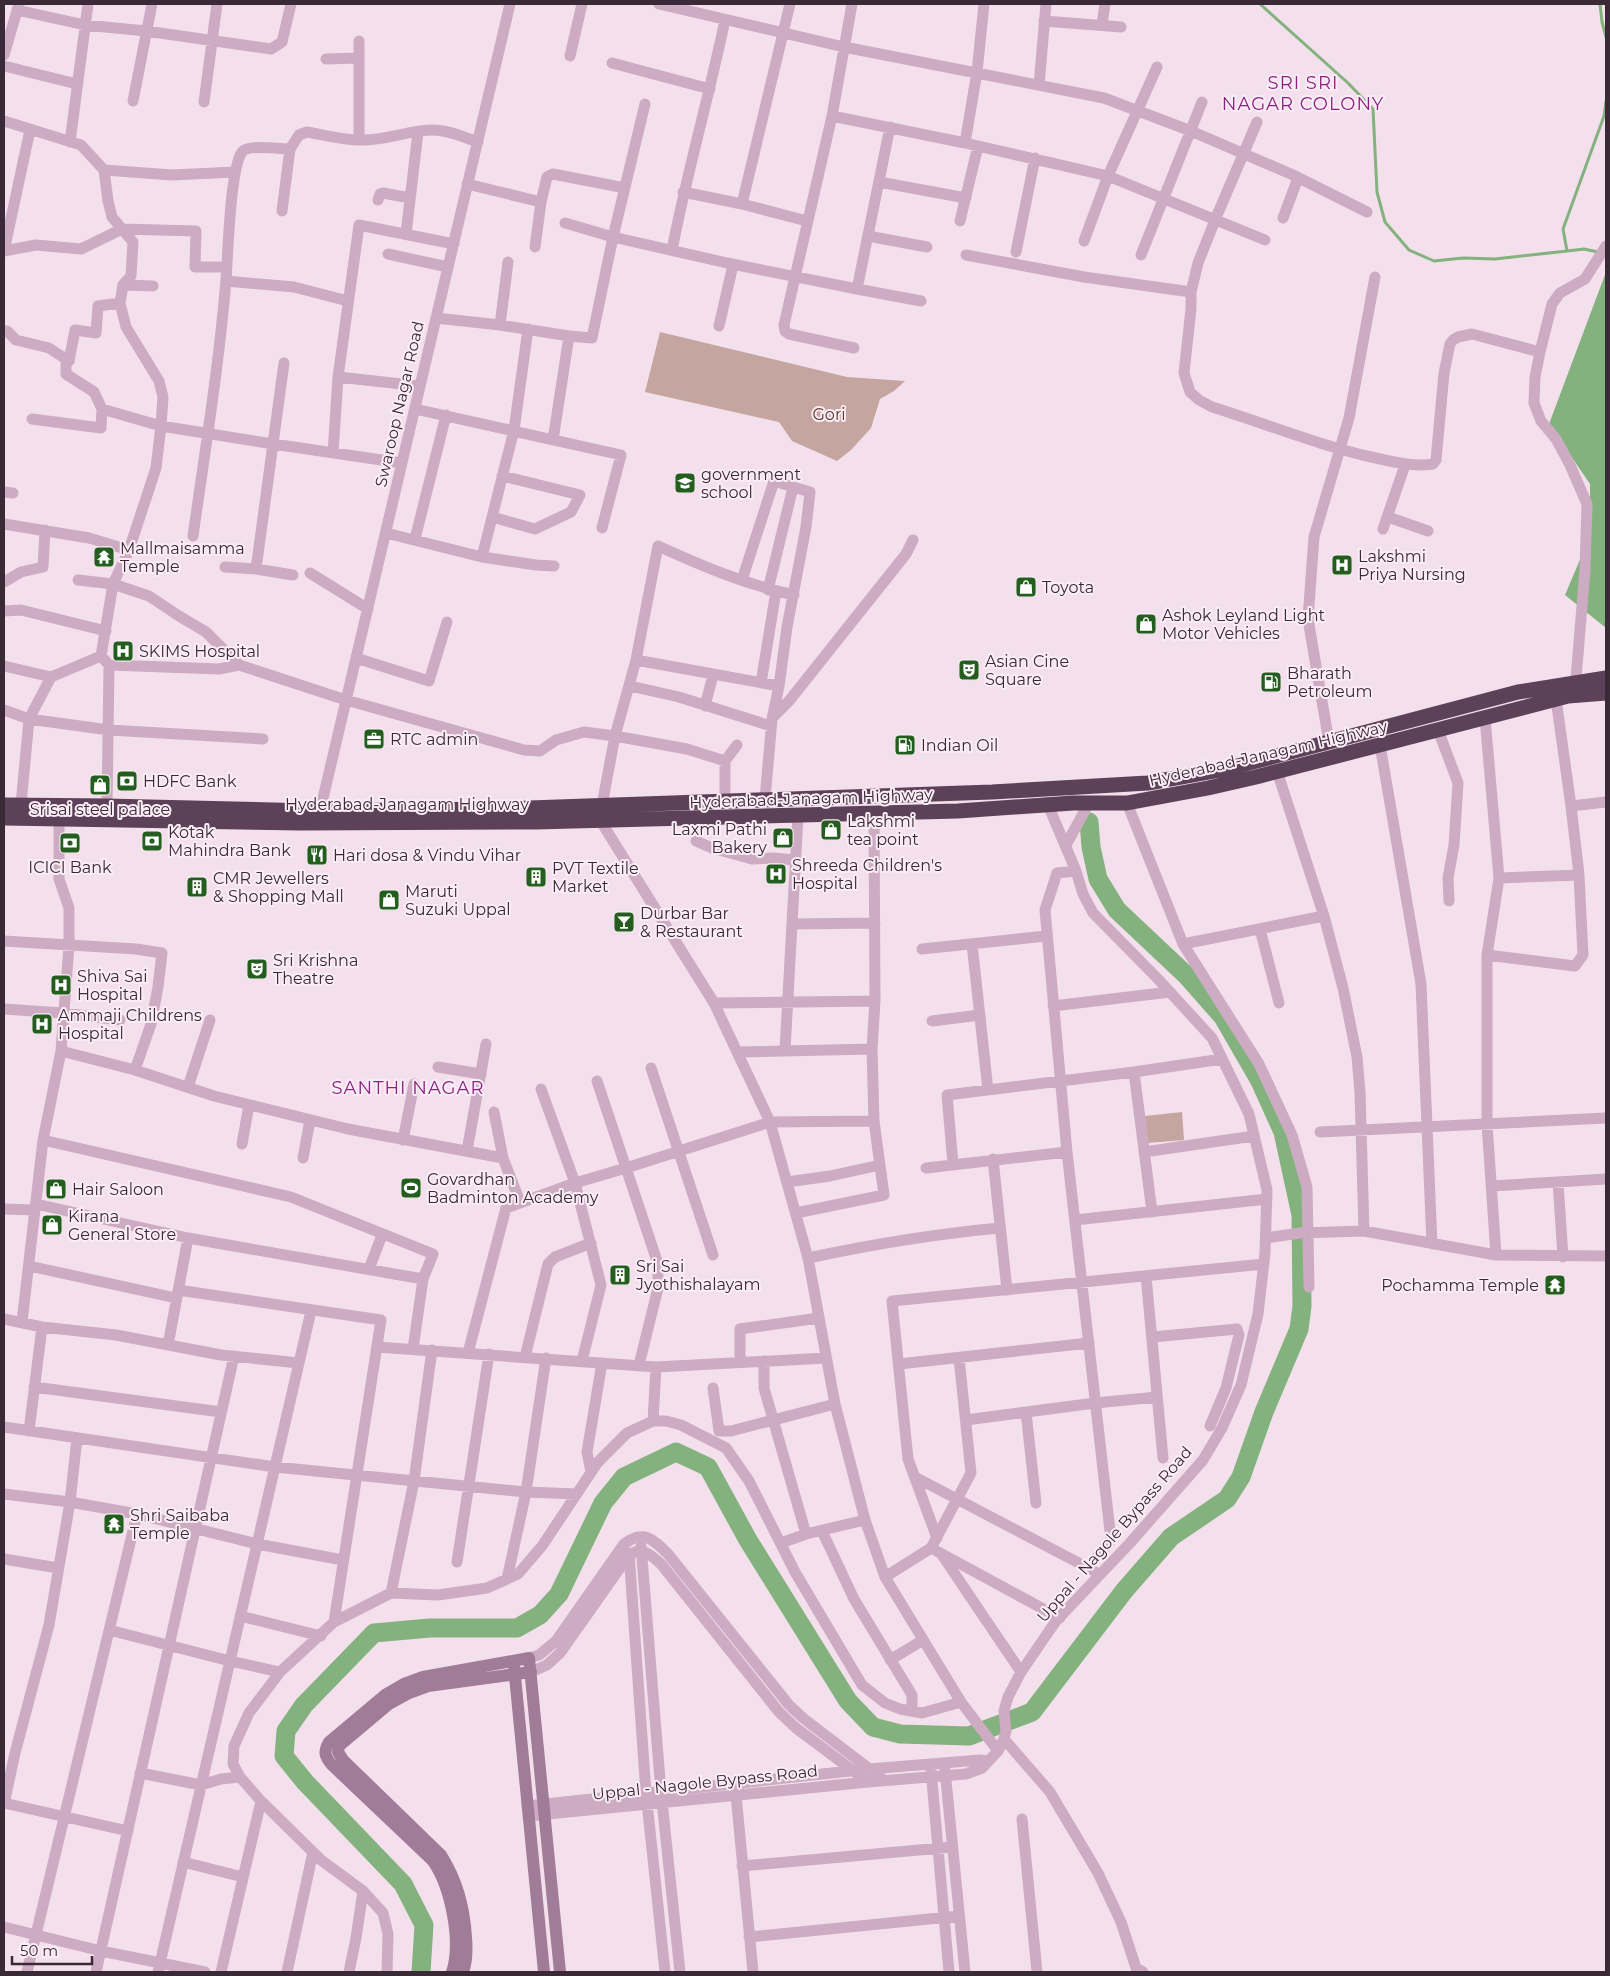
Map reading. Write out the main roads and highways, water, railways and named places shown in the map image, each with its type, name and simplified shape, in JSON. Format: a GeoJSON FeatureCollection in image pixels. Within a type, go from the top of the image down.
{"type":"FeatureCollection","features":[{"type":"Feature","properties":{"kind":"highway","name":"Hyderabad-Janagam Highway"},"geometry":{"type":"LineString","coordinates":[[4,805],[107,806],[172,814],[301,823],[798,816],[958,811],[1088,803],[1127,803],[1208,788],[1485,718],[1556,699],[1575,689],[1606,678]]}},
{"type":"Feature","properties":{"kind":"highway","name":"Hyderabad-Janagam Highway"},"geometry":{"type":"LineString","coordinates":[[4,818],[59,819],[172,814],[320,811],[500,810],[992,792],[1148,783],[1230,768],[1518,692],[1575,689],[1606,693]]}},
{"type":"Feature","properties":{"kind":"waterway"},"geometry":{"type":"LineString","coordinates":[[1260,4],[1348,83],[1373,109],[1377,192],[1385,222],[1409,250],[1434,261],[1463,258],[1495,259],[1567,251]]}},
{"type":"Feature","properties":{"kind":"waterway"},"geometry":{"type":"LineString","coordinates":[[1600,4],[1606,37]]}},
{"type":"Feature","properties":{"kind":"waterway"},"geometry":{"type":"LineString","coordinates":[[1598,252],[1584,249],[1567,251],[1563,229],[1604,116],[1606,101]]}},
{"type":"Feature","properties":{"kind":"waterway"},"geometry":{"type":"LineString","coordinates":[[421,1972],[424,1925],[403,1884],[305,1782],[284,1756],[286,1731],[304,1705],[374,1633],[430,1628],[517,1628],[540,1615],[559,1594],[603,1503],[624,1477],[676,1452],[708,1467],[748,1540],[848,1701],[873,1727],[900,1734],[969,1736],[1032,1712],[1124,1591],[1171,1537],[1227,1499],[1241,1477],[1264,1412],[1299,1329],[1302,1306],[1301,1215],[1283,1132],[1260,1081],[1223,1017],[1186,975],[1117,910],[1098,879],[1091,847],[1089,822]]}},
{"type":"Feature","properties":{"kind":"place","name":"government school"},"geometry":{"type":"Point","coordinates":[685,483]}},
{"type":"Feature","properties":{"kind":"place","name":"Mallmaisamma Temple"},"geometry":{"type":"Point","coordinates":[104,557]}},
{"type":"Feature","properties":{"kind":"place","name":"Lakshmi Priya Nursing"},"geometry":{"type":"Point","coordinates":[1342,565]}},
{"type":"Feature","properties":{"kind":"place","name":"Toyota"},"geometry":{"type":"Point","coordinates":[1026,587]}},
{"type":"Feature","properties":{"kind":"place","name":"Ashok Leyland Light Motor Vehicles"},"geometry":{"type":"Point","coordinates":[1146,624]}},
{"type":"Feature","properties":{"kind":"place","name":"SKIMS Hospital"},"geometry":{"type":"Point","coordinates":[123,651]}},
{"type":"Feature","properties":{"kind":"place","name":"Asian Cine Square"},"geometry":{"type":"Point","coordinates":[969,670]}},
{"type":"Feature","properties":{"kind":"place","name":"Bharath Petroleum"},"geometry":{"type":"Point","coordinates":[1271,682]}},
{"type":"Feature","properties":{"kind":"place","name":"RTC admin"},"geometry":{"type":"Point","coordinates":[374,739]}},
{"type":"Feature","properties":{"kind":"place","name":"Indian Oil"},"geometry":{"type":"Point","coordinates":[905,745]}},
{"type":"Feature","properties":{"kind":"place","name":"HDFC Bank"},"geometry":{"type":"Point","coordinates":[127,781]}},
{"type":"Feature","properties":{"kind":"place","name":"Srisai steel palace"},"geometry":{"type":"Point","coordinates":[100,785]}},
{"type":"Feature","properties":{"kind":"place","name":"Lakshmi tea point"},"geometry":{"type":"Point","coordinates":[831,830]}},
{"type":"Feature","properties":{"kind":"place","name":"Laxmi Pathi Bakery"},"geometry":{"type":"Point","coordinates":[783,838]}},
{"type":"Feature","properties":{"kind":"place","name":"Kotak Mahindra Bank"},"geometry":{"type":"Point","coordinates":[152,841]}},
{"type":"Feature","properties":{"kind":"place","name":"ICICI Bank"},"geometry":{"type":"Point","coordinates":[70,843]}},
{"type":"Feature","properties":{"kind":"place","name":"Hari dosa & Vindu Vihar"},"geometry":{"type":"Point","coordinates":[317,855]}},
{"type":"Feature","properties":{"kind":"place","name":"Shreeda Children's Hospital"},"geometry":{"type":"Point","coordinates":[776,874]}},
{"type":"Feature","properties":{"kind":"place","name":"PVT Textile Market"},"geometry":{"type":"Point","coordinates":[536,877]}},
{"type":"Feature","properties":{"kind":"place","name":"CMR Jewellers & Shopping Mall"},"geometry":{"type":"Point","coordinates":[197,887]}},
{"type":"Feature","properties":{"kind":"place","name":"Maruti Suzuki Uppal"},"geometry":{"type":"Point","coordinates":[389,900]}},
{"type":"Feature","properties":{"kind":"place","name":"Durbar Bar & Restaurant"},"geometry":{"type":"Point","coordinates":[624,922]}},
{"type":"Feature","properties":{"kind":"place","name":"Sri Krishna Theatre"},"geometry":{"type":"Point","coordinates":[257,969]}},
{"type":"Feature","properties":{"kind":"place","name":"Shiva Sai Hospital"},"geometry":{"type":"Point","coordinates":[61,985]}},
{"type":"Feature","properties":{"kind":"place","name":"Ammaji Childrens Hospital"},"geometry":{"type":"Point","coordinates":[42,1024]}},
{"type":"Feature","properties":{"kind":"place","name":"Govardhan Badminton Academy"},"geometry":{"type":"Point","coordinates":[411,1188]}},
{"type":"Feature","properties":{"kind":"place","name":"Hair Saloon"},"geometry":{"type":"Point","coordinates":[56,1189]}},
{"type":"Feature","properties":{"kind":"place","name":"Kirana General Store"},"geometry":{"type":"Point","coordinates":[52,1225]}},
{"type":"Feature","properties":{"kind":"place","name":"Sri Sai Jyothishalayam"},"geometry":{"type":"Point","coordinates":[620,1275]}},
{"type":"Feature","properties":{"kind":"place","name":"Pochamma Temple"},"geometry":{"type":"Point","coordinates":[1555,1285]}},
{"type":"Feature","properties":{"kind":"place","name":"Shri Saibaba Temple"},"geometry":{"type":"Point","coordinates":[114,1524]}},
{"type":"Feature","properties":{"kind":"district","name":"SRI SRI NAGAR COLONY"},"geometry":{"type":"Point","coordinates":[1303,94]}},
{"type":"Feature","properties":{"kind":"district","name":"SANTHI NAGAR"},"geometry":{"type":"Point","coordinates":[408,1088]}},
{"type":"Feature","properties":{"kind":"park label","name":"Gori"},"geometry":{"type":"Point","coordinates":[829,414]}}]}
